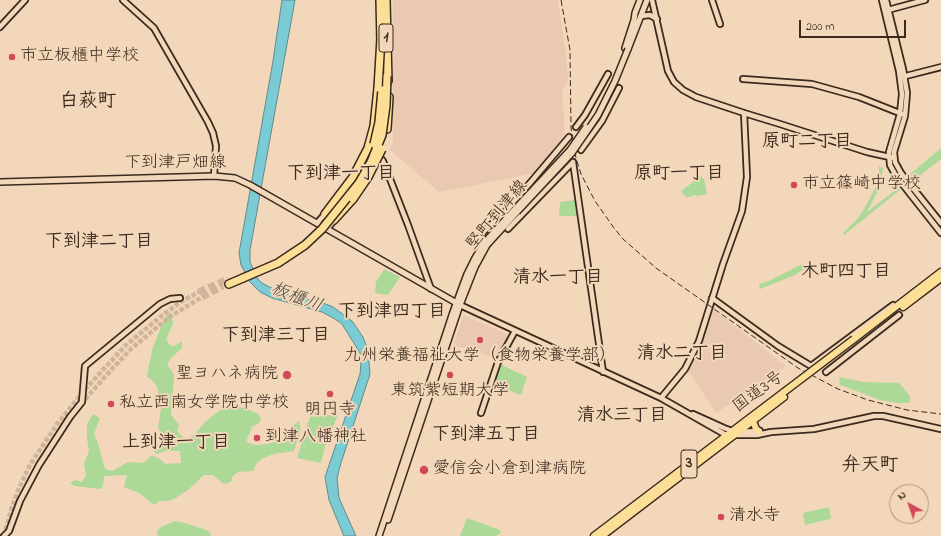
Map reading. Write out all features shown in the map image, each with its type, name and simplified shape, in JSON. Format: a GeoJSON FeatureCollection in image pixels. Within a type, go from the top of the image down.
{"type":"FeatureCollection","features":[{"type":"Feature","properties":{"kind":"highway","name":"1"},"geometry":{"type":"LineString","coordinates":[[242,276],[276,260],[303,242],[319,226],[349,190],[365,165],[375,141],[381,112],[382,90],[379,0]]}},
{"type":"Feature","properties":{"kind":"highway","name":"1"},"geometry":{"type":"LineString","coordinates":[[242,276],[278,263],[305,245],[322,229],[359,183],[371,162],[382,135],[386,105],[387,76],[385,0]]}},
{"type":"Feature","properties":{"kind":"highway"},"geometry":{"type":"LineString","coordinates":[[325,214],[360,164],[371,137],[377,102],[381,38]]}},
{"type":"Feature","properties":{"kind":"highway"},"geometry":{"type":"LineString","coordinates":[[334,220],[363,186],[373,169],[385,140],[389,108],[387,76]]}},
{"type":"Feature","properties":{"kind":"highway","name":"国道3号"},"geometry":{"type":"LineString","coordinates":[[855,341],[941,272]]}},
{"type":"Feature","properties":{"kind":"highway"},"geometry":{"type":"LineString","coordinates":[[228,282],[242,276]]}},
{"type":"Feature","properties":{"kind":"highway","name":"国道3号"},"geometry":{"type":"LineString","coordinates":[[594,536],[941,278]]}},
{"type":"Feature","properties":{"kind":"highway","name":"国道3号"},"geometry":{"type":"LineString","coordinates":[[602,536],[721,442],[726,435],[739,432],[786,393]]}},
{"type":"Feature","properties":{"kind":"highway"},"geometry":{"type":"LineString","coordinates":[[753,421],[758,431]]}},
{"type":"Feature","properties":{"kind":"main road","name":"堅町到津線"},"geometry":{"type":"LineString","coordinates":[[627,48],[635,13],[642,0]]}},
{"type":"Feature","properties":{"kind":"main road","name":"堅町到津線"},"geometry":{"type":"LineString","coordinates":[[379,536],[458,304],[482,252],[516,211],[572,153],[598,115],[615,81],[647,0]]}},
{"type":"Feature","properties":{"kind":"main road","name":"下到津戸畑線"},"geometry":{"type":"LineString","coordinates":[[0,182],[214,176],[235,178],[263,192],[458,304]]}},
{"type":"Feature","properties":{"kind":"main road","name":"堅町到津線"},"geometry":{"type":"LineString","coordinates":[[383,536],[458,304]]}},
{"type":"Feature","properties":{"kind":"street"},"geometry":{"type":"LineString","coordinates":[[0,27],[25,0]]}},
{"type":"Feature","properties":{"kind":"street"},"geometry":{"type":"LineString","coordinates":[[123,0],[154,28],[208,122],[213,133],[216,146],[214,176]]}},
{"type":"Feature","properties":{"kind":"street"},"geometry":{"type":"LineString","coordinates":[[317,223],[353,180],[371,149],[378,121],[380,94],[379,0]]}},
{"type":"Feature","properties":{"kind":"street"},"geometry":{"type":"LineString","coordinates":[[327,229],[360,184],[377,155],[384,121],[385,0]]}},
{"type":"Feature","properties":{"kind":"street"},"geometry":{"type":"LineString","coordinates":[[712,0],[720,24]]}},
{"type":"Feature","properties":{"kind":"street"},"geometry":{"type":"LineString","coordinates":[[882,0],[887,10]]}},
{"type":"Feature","properties":{"kind":"street"},"geometry":{"type":"LineString","coordinates":[[886,0],[902,77],[903,115],[896,147],[891,157],[894,173],[941,232]]}},
{"type":"Feature","properties":{"kind":"street"},"geometry":{"type":"LineString","coordinates":[[887,10],[925,0]]}},
{"type":"Feature","properties":{"kind":"street"},"geometry":{"type":"LineString","coordinates":[[654,1],[666,64],[674,82],[686,92],[744,113],[867,152],[891,157],[901,174],[941,223]]}},
{"type":"Feature","properties":{"kind":"street"},"geometry":{"type":"LineString","coordinates":[[641,16],[651,15],[657,19]]}},
{"type":"Feature","properties":{"kind":"street"},"geometry":{"type":"LineString","coordinates":[[902,77],[941,67]]}},
{"type":"Feature","properties":{"kind":"street"},"geometry":{"type":"LineString","coordinates":[[576,127],[589,108],[608,74]]}},
{"type":"Feature","properties":{"kind":"street"},"geometry":{"type":"LineString","coordinates":[[743,79],[812,84],[859,97],[903,115]]}},
{"type":"Feature","properties":{"kind":"street"},"geometry":{"type":"LineString","coordinates":[[581,150],[602,121],[619,88]]}},
{"type":"Feature","properties":{"kind":"street"},"geometry":{"type":"LineString","coordinates":[[661,398],[684,369],[696,347],[704,327],[744,201],[747,177],[744,113]]}},
{"type":"Feature","properties":{"kind":"street"},"geometry":{"type":"LineString","coordinates":[[482,232],[508,209],[569,137]]}},
{"type":"Feature","properties":{"kind":"street"},"geometry":{"type":"LineString","coordinates":[[371,149],[383,161],[431,289]]}},
{"type":"Feature","properties":{"kind":"street"},"geometry":{"type":"LineString","coordinates":[[508,229],[573,162],[603,372]]}},
{"type":"Feature","properties":{"kind":"street"},"geometry":{"type":"LineString","coordinates":[[4,536],[9,531],[20,501],[39,465],[70,417],[82,402],[86,366],[160,304],[170,299],[180,298]]}},
{"type":"Feature","properties":{"kind":"street"},"geometry":{"type":"LineString","coordinates":[[712,298],[778,346],[811,366],[893,304]]}},
{"type":"Feature","properties":{"kind":"street"},"geometry":{"type":"LineString","coordinates":[[458,304],[661,398],[726,435]]}},
{"type":"Feature","properties":{"kind":"street"},"geometry":{"type":"LineString","coordinates":[[826,372],[899,315]]}},
{"type":"Feature","properties":{"kind":"street"},"geometry":{"type":"LineString","coordinates":[[481,413],[498,362],[515,331]]}},
{"type":"Feature","properties":{"kind":"street"},"geometry":{"type":"LineString","coordinates":[[684,410],[704,418],[733,433],[756,434],[814,429],[863,418],[883,416],[941,429]]}},
{"type":"Feature","properties":{"kind":"street"},"geometry":{"type":"LineString","coordinates":[[704,418],[711,425],[724,432],[726,435]]}},
{"type":"Feature","properties":{"kind":"street"},"geometry":{"type":"LineString","coordinates":[[719,432],[721,442]]}},
{"type":"Feature","properties":{"kind":"street"},"geometry":{"type":"LineString","coordinates":[[739,432],[771,432]]}},
{"type":"Feature","properties":{"kind":"shaded area"},"geometry":{"type":"Polygon","coordinates":[[[393,0],[558,0],[565,46],[568,80],[562,92],[565,133],[536,173],[439,192],[390,150],[393,141],[393,0]]]}},
{"type":"Feature","properties":{"kind":"shaded area"},"geometry":{"type":"Polygon","coordinates":[[[712,308],[786,366],[716,413],[687,368],[712,308]]]}},
{"type":"Feature","properties":{"kind":"shaded area","name":"九州栄養福祉大学（食物栄養学部）"},"geometry":{"type":"Polygon","coordinates":[[[464,315],[509,335],[497,358],[453,345],[464,315]]]}},
{"type":"Feature","properties":{"kind":"green space"},"geometry":{"type":"Polygon","coordinates":[[[941,148],[941,159],[913,181],[909,175],[941,148]]]}},
{"type":"Feature","properties":{"kind":"green space"},"geometry":{"type":"Polygon","coordinates":[[[879,166],[883,168],[881,182],[867,212],[898,188],[900,190],[844,235],[843,233],[859,217],[867,204],[878,181],[879,166]]]}},
{"type":"Feature","properties":{"kind":"green space"},"geometry":{"type":"Polygon","coordinates":[[[701,176],[704,179],[707,194],[697,196],[694,195],[687,198],[681,191],[701,176]]]}},
{"type":"Feature","properties":{"kind":"green space"},"geometry":{"type":"Polygon","coordinates":[[[576,200],[578,216],[559,216],[560,202],[576,200]]]}},
{"type":"Feature","properties":{"kind":"green space"},"geometry":{"type":"Polygon","coordinates":[[[804,263],[804,269],[795,275],[760,289],[759,284],[769,281],[804,263]]]}},
{"type":"Feature","properties":{"kind":"green space"},"geometry":{"type":"Polygon","coordinates":[[[384,269],[400,277],[388,295],[375,293],[376,282],[384,269]]]}},
{"type":"Feature","properties":{"kind":"green space"},"geometry":{"type":"Polygon","coordinates":[[[171,312],[173,324],[166,339],[173,347],[182,341],[182,348],[171,358],[167,365],[174,376],[171,415],[179,425],[177,431],[186,440],[195,434],[206,421],[232,401],[237,406],[258,414],[261,418],[259,423],[252,427],[246,442],[255,445],[268,444],[280,440],[299,421],[301,430],[294,451],[273,454],[262,459],[256,464],[253,471],[238,472],[232,477],[231,482],[224,484],[213,475],[204,475],[188,490],[174,499],[159,501],[154,505],[139,493],[124,487],[127,475],[104,476],[103,486],[100,489],[75,486],[70,483],[75,480],[82,482],[86,475],[84,464],[89,451],[87,424],[93,414],[100,418],[94,434],[105,469],[112,471],[128,462],[144,463],[152,455],[163,461],[165,464],[181,463],[180,451],[166,451],[156,454],[151,448],[164,441],[158,427],[161,408],[157,387],[152,380],[147,377],[153,347],[167,315],[171,312]]]}},
{"type":"Feature","properties":{"kind":"green space"},"geometry":{"type":"Polygon","coordinates":[[[498,363],[527,377],[521,395],[492,384],[498,363]]]}},
{"type":"Feature","properties":{"kind":"green space"},"geometry":{"type":"Polygon","coordinates":[[[839,377],[863,382],[899,383],[910,396],[910,401],[908,403],[898,403],[880,400],[840,385],[839,377]]]}},
{"type":"Feature","properties":{"kind":"green space"},"geometry":{"type":"Polygon","coordinates":[[[337,414],[321,463],[297,458],[310,417],[337,414]]]}},
{"type":"Feature","properties":{"kind":"green space"},"geometry":{"type":"Polygon","coordinates":[[[829,507],[830,519],[805,525],[803,513],[829,507]]]}},
{"type":"Feature","properties":{"kind":"green space"},"geometry":{"type":"Polygon","coordinates":[[[467,518],[500,530],[501,533],[496,536],[460,536],[467,518]]]}},
{"type":"Feature","properties":{"kind":"green space"},"geometry":{"type":"Polygon","coordinates":[[[175,521],[206,530],[211,536],[158,536],[157,531],[161,527],[175,521]]]}},
{"type":"Feature","properties":{"kind":"water","name":"板櫃川"},"geometry":{"type":"Polygon","coordinates":[[[282,0],[295,0],[250,250],[250,262],[257,278],[262,283],[281,293],[323,303],[333,307],[352,321],[363,337],[368,350],[370,374],[337,478],[339,498],[356,536],[344,536],[329,500],[325,477],[360,374],[360,353],[342,324],[335,319],[322,312],[272,298],[260,292],[250,282],[241,265],[239,253],[273,61],[282,0]]]}},
{"type":"Feature","properties":{"kind":"tunnel"},"geometry":{"type":"LineString","coordinates":[[199,292],[228,279]]}},
{"type":"Feature","properties":{"kind":"tunnel"},"geometry":{"type":"LineString","coordinates":[[202,297],[223,286]]}},
{"type":"Feature","properties":{"kind":"tunnel"},"geometry":{"type":"LineString","coordinates":[[4,536],[19,488],[30,465],[57,424],[89,385],[126,345],[164,314],[182,301],[199,292]]}},
{"type":"Feature","properties":{"kind":"tunnel"},"geometry":{"type":"LineString","coordinates":[[81,404],[131,349],[168,318],[202,297]]}},
{"type":"Feature","properties":{"kind":"railway"},"geometry":{"type":"LineString","coordinates":[[561,0],[570,50],[571,128],[576,158],[581,174],[595,201],[623,239],[656,268],[798,368],[838,389],[868,400],[907,410],[941,414]]}},
{"type":"Feature","properties":{"kind":"place","name":"市立板櫃中学校"},"geometry":{"type":"Point","coordinates":[12,57]}},
{"type":"Feature","properties":{"kind":"place","name":"市立篠崎中学校"},"geometry":{"type":"Point","coordinates":[794,185]}},
{"type":"Feature","properties":{"kind":"place","name":"九州栄養福祉大学（食物栄養学部）"},"geometry":{"type":"Point","coordinates":[480,340]}},
{"type":"Feature","properties":{"kind":"place","name":"聖ヨハネ病院"},"geometry":{"type":"Point","coordinates":[287,375]}},
{"type":"Feature","properties":{"kind":"place","name":"東筑紫短期大学"},"geometry":{"type":"Point","coordinates":[450,375]}},
{"type":"Feature","properties":{"kind":"place","name":"明円寺"},"geometry":{"type":"Point","coordinates":[330,394]}},
{"type":"Feature","properties":{"kind":"place","name":"私立西南女学院中学校"},"geometry":{"type":"Point","coordinates":[111,404]}},
{"type":"Feature","properties":{"kind":"place","name":"到津八幡神社"},"geometry":{"type":"Point","coordinates":[257,438]}},
{"type":"Feature","properties":{"kind":"place","name":"愛信会小倉到津病院"},"geometry":{"type":"Point","coordinates":[424,470]}},
{"type":"Feature","properties":{"kind":"place","name":"清水寺"},"geometry":{"type":"Point","coordinates":[721,517]}},
{"type":"Feature","properties":{"kind":"district","name":"白萩町"},"geometry":{"type":"Point","coordinates":[88,103]}},
{"type":"Feature","properties":{"kind":"district","name":"原町二丁目"},"geometry":{"type":"Point","coordinates":[807,143]}},
{"type":"Feature","properties":{"kind":"district","name":"下到津一丁目"},"geometry":{"type":"Point","coordinates":[341,175]}},
{"type":"Feature","properties":{"kind":"district","name":"原町一丁目"},"geometry":{"type":"Point","coordinates":[679,175]}},
{"type":"Feature","properties":{"kind":"district","name":"下到津二丁目"},"geometry":{"type":"Point","coordinates":[99,243]}},
{"type":"Feature","properties":{"kind":"district","name":"木町四丁目"},"geometry":{"type":"Point","coordinates":[846,273]}},
{"type":"Feature","properties":{"kind":"district","name":"清水一丁目"},"geometry":{"type":"Point","coordinates":[558,279]}},
{"type":"Feature","properties":{"kind":"district","name":"下到津四丁目"},"geometry":{"type":"Point","coordinates":[392,313]}},
{"type":"Feature","properties":{"kind":"district","name":"下到津三丁目"},"geometry":{"type":"Point","coordinates":[276,337]}},
{"type":"Feature","properties":{"kind":"district","name":"清水二丁目"},"geometry":{"type":"Point","coordinates":[682,355]}},
{"type":"Feature","properties":{"kind":"district","name":"清水三丁目"},"geometry":{"type":"Point","coordinates":[622,417]}},
{"type":"Feature","properties":{"kind":"district","name":"下到津五丁目"},"geometry":{"type":"Point","coordinates":[486,436]}},
{"type":"Feature","properties":{"kind":"district","name":"上到津一丁目"},"geometry":{"type":"Point","coordinates":[176,444]}},
{"type":"Feature","properties":{"kind":"district","name":"弁天町"},"geometry":{"type":"Point","coordinates":[870,467]}}]}
